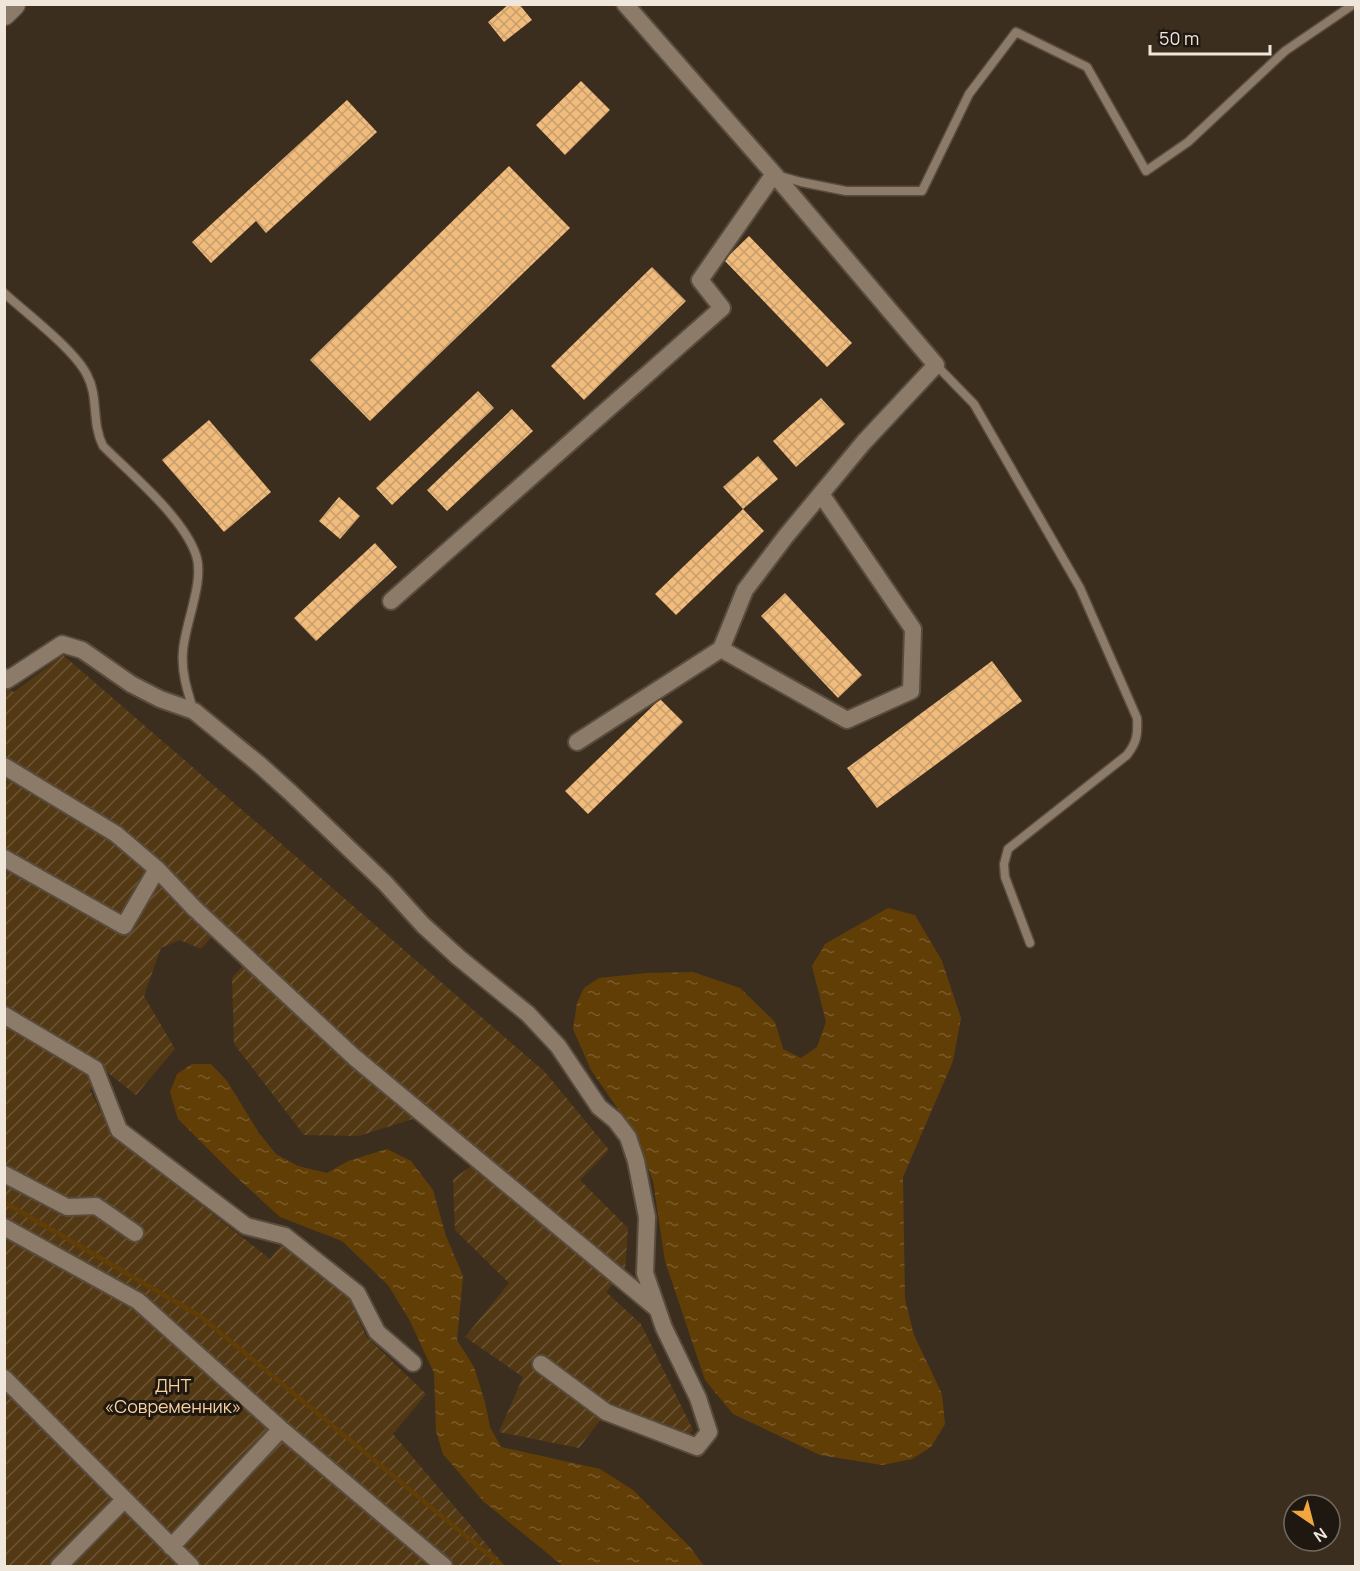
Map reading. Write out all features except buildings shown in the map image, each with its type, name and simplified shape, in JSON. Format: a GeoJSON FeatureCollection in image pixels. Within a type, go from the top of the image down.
{"type":"FeatureCollection","features":[{"type":"Feature","properties":{"kind":"street"},"geometry":{"type":"LineString","coordinates":[[4,13],[13,4]]}},
{"type":"Feature","properties":{"kind":"street"},"geometry":{"type":"LineString","coordinates":[[578,742],[721,649],[745,590],[864,442],[936,365],[774,174],[625,4]]}},
{"type":"Feature","properties":{"kind":"street"},"geometry":{"type":"LineString","coordinates":[[391,601],[722,308],[700,280],[774,174]]}},
{"type":"Feature","properties":{"kind":"street"},"geometry":{"type":"LineString","coordinates":[[721,649],[847,720],[911,691],[913,629],[821,494]]}},
{"type":"Feature","properties":{"kind":"street"},"geometry":{"type":"LineString","coordinates":[[4,677],[7,680],[62,644],[82,650],[131,684],[160,699],[194,711],[260,765],[385,883],[423,925],[528,1014],[558,1046],[599,1107],[615,1120],[628,1137],[636,1161],[646,1217],[645,1273],[664,1328],[698,1398],[708,1432],[697,1447],[606,1412],[541,1364]]}},
{"type":"Feature","properties":{"kind":"street"},"geometry":{"type":"LineString","coordinates":[[4,766],[116,834],[157,869],[194,908],[354,1057],[656,1308]]}},
{"type":"Feature","properties":{"kind":"street"},"geometry":{"type":"LineString","coordinates":[[4,858],[124,926],[157,869]]}},
{"type":"Feature","properties":{"kind":"street"},"geometry":{"type":"LineString","coordinates":[[4,1015],[95,1069],[119,1130],[246,1226],[285,1236],[357,1293],[377,1332],[413,1363]]}},
{"type":"Feature","properties":{"kind":"street"},"geometry":{"type":"LineString","coordinates":[[4,1174],[67,1207],[96,1206],[135,1233]]}},
{"type":"Feature","properties":{"kind":"street"},"geometry":{"type":"LineString","coordinates":[[4,1227],[138,1301],[281,1429],[444,1566]]}},
{"type":"Feature","properties":{"kind":"street"},"geometry":{"type":"LineString","coordinates":[[4,1378],[191,1566]]}},
{"type":"Feature","properties":{"kind":"street"},"geometry":{"type":"LineString","coordinates":[[171,1547],[281,1429]]}},
{"type":"Feature","properties":{"kind":"street"},"geometry":{"type":"LineString","coordinates":[[59,1566],[124,1500]]}},
{"type":"Feature","properties":{"kind":"lane"},"geometry":{"type":"LineString","coordinates":[[774,174],[846,191],[922,190],[969,93],[1016,32],[1087,67],[1146,171],[1188,142],[1285,51],[1354,4]]}},
{"type":"Feature","properties":{"kind":"lane"},"geometry":{"type":"LineString","coordinates":[[4,293],[76,358],[87,375],[93,392],[97,434],[104,446],[169,513],[186,536],[196,557],[198,575],[183,651],[185,685],[194,711]]}},
{"type":"Feature","properties":{"kind":"lane"},"geometry":{"type":"LineString","coordinates":[[936,365],[974,404],[1074,578],[1137,718],[1138,734],[1135,745],[1127,755],[1008,849],[1004,864],[1005,877],[1030,943]]}},
{"type":"Feature","properties":{"kind":"green space","name":"ДНТ «Современник»"},"geometry":{"type":"Polygon","coordinates":[[[63,655],[545,1072],[609,1150],[580,1180],[628,1228],[625,1270],[606,1292],[641,1324],[693,1430],[680,1445],[601,1419],[579,1448],[499,1432],[523,1377],[465,1337],[509,1283],[455,1230],[453,1179],[476,1163],[422,1116],[359,1136],[304,1135],[234,1044],[232,978],[251,957],[221,926],[201,949],[180,940],[161,948],[144,996],[175,1049],[136,1095],[102,1068],[90,1090],[112,1135],[270,1259],[281,1245],[349,1298],[366,1336],[426,1394],[393,1434],[505,1566],[5,1566],[4,686],[14,692],[63,655]]]}},
{"type":"Feature","properties":{"kind":"water"},"geometry":{"type":"Polygon","coordinates":[[[888,908],[915,915],[942,961],[961,1018],[953,1061],[903,1177],[905,1299],[914,1335],[942,1394],[945,1424],[931,1447],[912,1459],[882,1465],[820,1455],[733,1414],[705,1380],[665,1261],[653,1181],[634,1132],[591,1070],[573,1029],[577,1003],[584,988],[599,978],[647,973],[693,972],[740,988],[775,1022],[783,1049],[801,1058],[817,1047],[826,1022],[812,966],[825,944],[888,908]]]}},
{"type":"Feature","properties":{"kind":"water"},"geometry":{"type":"Polygon","coordinates":[[[192,1064],[211,1064],[227,1081],[259,1133],[276,1154],[298,1166],[327,1173],[348,1161],[387,1149],[411,1161],[433,1190],[446,1236],[463,1276],[457,1340],[474,1367],[490,1427],[501,1447],[600,1469],[633,1490],[690,1547],[704,1566],[563,1566],[483,1501],[443,1454],[436,1431],[434,1373],[410,1321],[388,1285],[342,1241],[280,1217],[178,1119],[170,1092],[177,1074],[192,1064]]]}},
{"type":"Feature","properties":{"kind":"waterway"},"geometry":{"type":"LineString","coordinates":[[4,1202],[200,1316],[502,1566]]}}]}
